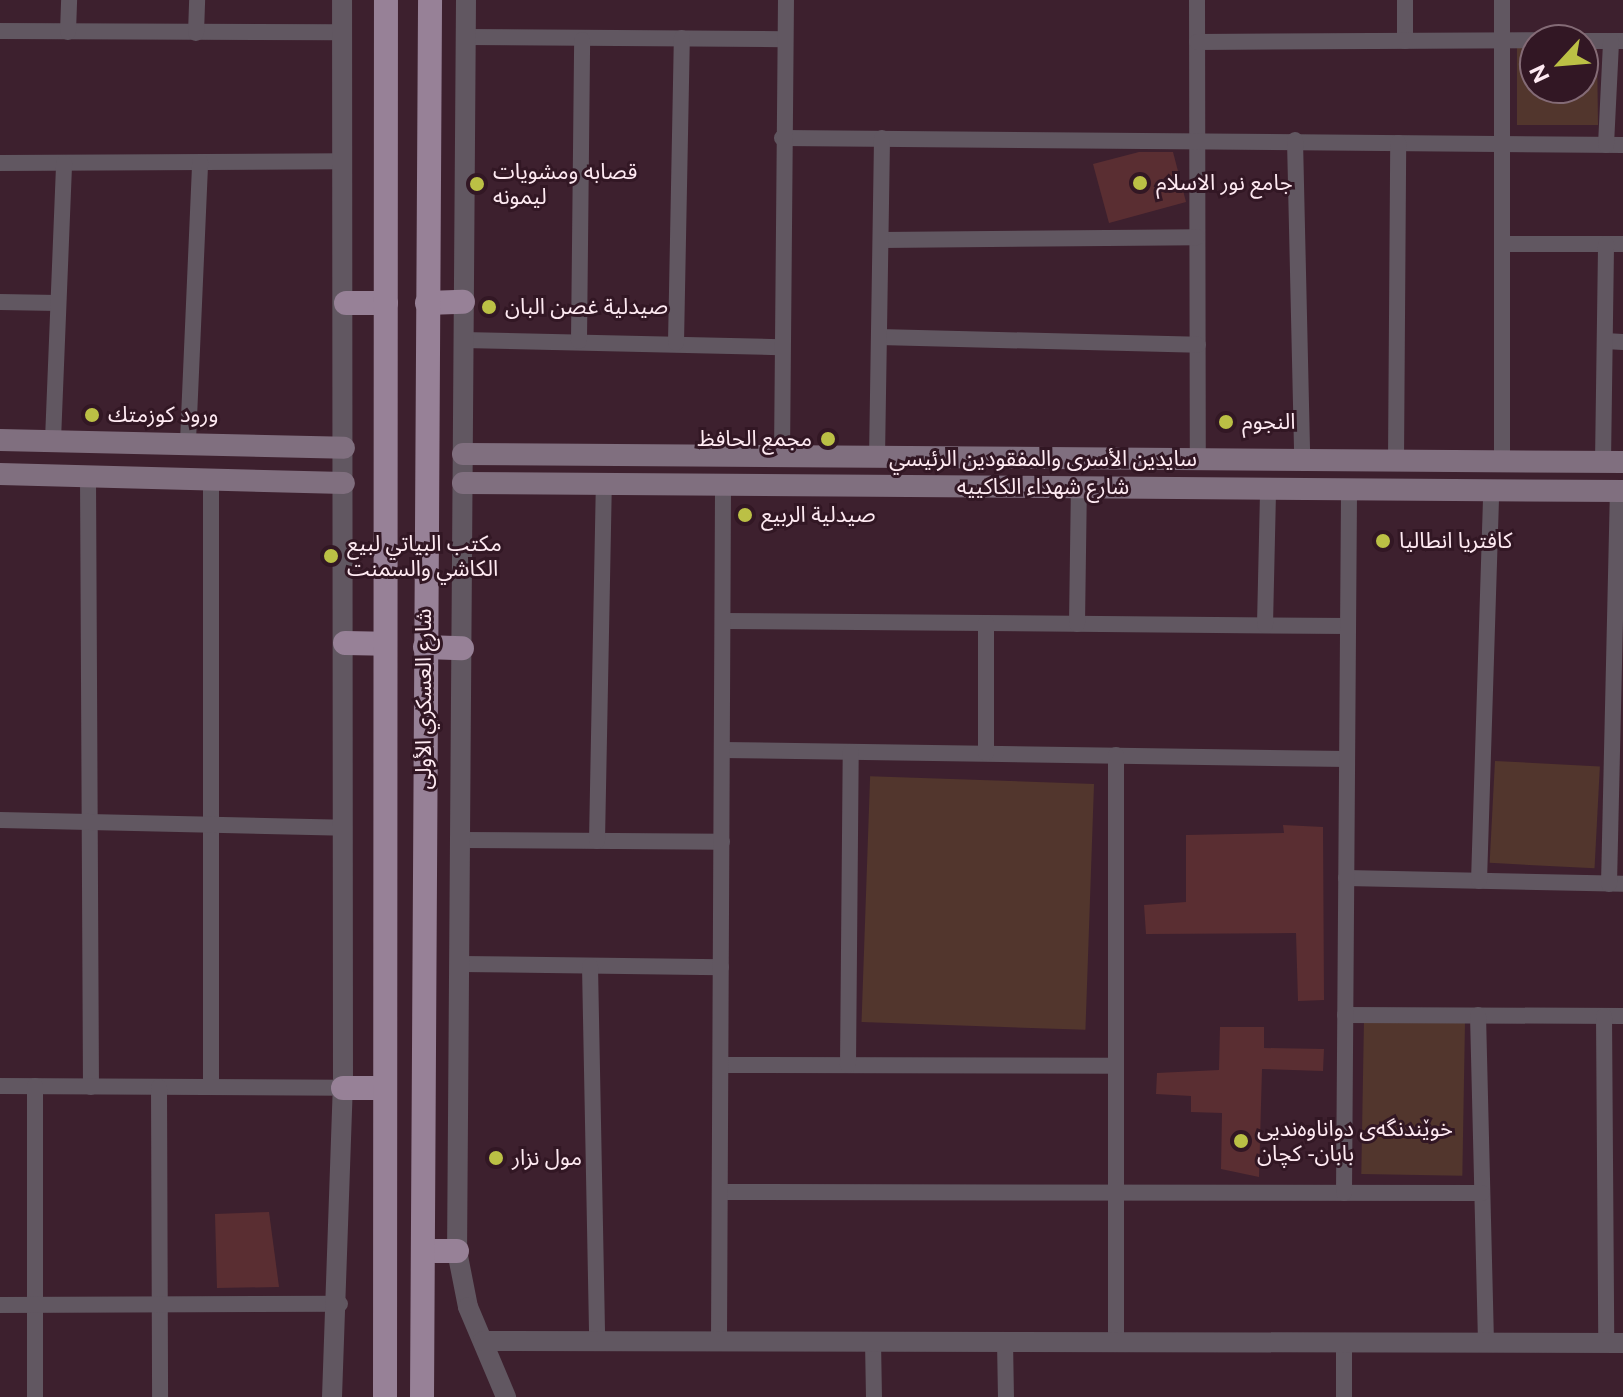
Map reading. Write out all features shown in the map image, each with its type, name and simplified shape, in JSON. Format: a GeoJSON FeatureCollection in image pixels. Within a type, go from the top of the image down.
{"type":"FeatureCollection","features":[{"type":"Feature","properties":{"kind":"main road","name":"شارع العسكري الأولى"},"geometry":{"type":"LineString","coordinates":[[385,1397],[386,0]]}},
{"type":"Feature","properties":{"kind":"main road","name":"شارع العسكري الأولى"},"geometry":{"type":"LineString","coordinates":[[422,1397],[425,450],[430,0]]}},
{"type":"Feature","properties":{"kind":"main road"},"geometry":{"type":"LineString","coordinates":[[427,303],[463,302]]}},
{"type":"Feature","properties":{"kind":"main road"},"geometry":{"type":"LineString","coordinates":[[346,303],[386,303]]}},
{"type":"Feature","properties":{"kind":"main road"},"geometry":{"type":"LineString","coordinates":[[0,440],[188,441],[344,448]]}},
{"type":"Feature","properties":{"kind":"main road"},"geometry":{"type":"LineString","coordinates":[[242,479],[244,444]]}},
{"type":"Feature","properties":{"kind":"main road"},"geometry":{"type":"LineString","coordinates":[[386,449],[425,450]]}},
{"type":"Feature","properties":{"kind":"main road","name":"سايدين الأسرى والمفقودين الرئيسي"},"geometry":{"type":"LineString","coordinates":[[463,454],[1613,462]]}},
{"type":"Feature","properties":{"kind":"main road"},"geometry":{"type":"LineString","coordinates":[[1551,462],[1551,491]]}},
{"type":"Feature","properties":{"kind":"main road"},"geometry":{"type":"LineString","coordinates":[[0,474],[344,483]]}},
{"type":"Feature","properties":{"kind":"main road","name":"شارع شهداء الكاكييه"},"geometry":{"type":"LineString","coordinates":[[463,483],[1620,491]]}},
{"type":"Feature","properties":{"kind":"main road"},"geometry":{"type":"LineString","coordinates":[[385,487],[425,489]]}},
{"type":"Feature","properties":{"kind":"main road"},"geometry":{"type":"LineString","coordinates":[[345,643],[384,644]]}},
{"type":"Feature","properties":{"kind":"main road"},"geometry":{"type":"LineString","coordinates":[[425,647],[462,648]]}},
{"type":"Feature","properties":{"kind":"main road"},"geometry":{"type":"LineString","coordinates":[[343,1088],[384,1088]]}},
{"type":"Feature","properties":{"kind":"main road"},"geometry":{"type":"LineString","coordinates":[[424,1251],[457,1251]]}},
{"type":"Feature","properties":{"kind":"street"},"geometry":{"type":"LineString","coordinates":[[68,32],[69,0]]}},
{"type":"Feature","properties":{"kind":"street"},"geometry":{"type":"LineString","coordinates":[[196,33],[197,0]]}},
{"type":"Feature","properties":{"kind":"street"},"geometry":{"type":"LineString","coordinates":[[332,1397],[340,1304],[343,1088],[346,303],[342,0]]}},
{"type":"Feature","properties":{"kind":"street"},"geometry":{"type":"LineString","coordinates":[[466,0],[463,840],[457,1251],[483,1341],[506,1397]]}},
{"type":"Feature","properties":{"kind":"street"},"geometry":{"type":"LineString","coordinates":[[782,457],[780,347],[786,0]]}},
{"type":"Feature","properties":{"kind":"street"},"geometry":{"type":"LineString","coordinates":[[1197,0],[1198,460]]}},
{"type":"Feature","properties":{"kind":"street"},"geometry":{"type":"LineString","coordinates":[[1405,0],[1405,41]]}},
{"type":"Feature","properties":{"kind":"street"},"geometry":{"type":"LineString","coordinates":[[1502,0],[1502,462]]}},
{"type":"Feature","properties":{"kind":"street"},"geometry":{"type":"LineString","coordinates":[[0,31],[342,32]]}},
{"type":"Feature","properties":{"kind":"street"},"geometry":{"type":"LineString","coordinates":[[466,37],[783,39]]}},
{"type":"Feature","properties":{"kind":"street"},"geometry":{"type":"LineString","coordinates":[[676,343],[682,38]]}},
{"type":"Feature","properties":{"kind":"street"},"geometry":{"type":"LineString","coordinates":[[579,341],[582,40]]}},
{"type":"Feature","properties":{"kind":"street"},"geometry":{"type":"LineString","coordinates":[[1197,42],[1519,40]]}},
{"type":"Feature","properties":{"kind":"street"},"geometry":{"type":"LineString","coordinates":[[782,138],[1197,138],[1615,145],[1617,41]]}},
{"type":"Feature","properties":{"kind":"street"},"geometry":{"type":"LineString","coordinates":[[877,458],[882,138]]}},
{"type":"Feature","properties":{"kind":"street"},"geometry":{"type":"LineString","coordinates":[[1295,140],[1302,460]]}},
{"type":"Feature","properties":{"kind":"street"},"geometry":{"type":"LineString","coordinates":[[1396,461],[1398,143]]}},
{"type":"Feature","properties":{"kind":"street"},"geometry":{"type":"LineString","coordinates":[[0,163],[343,161]]}},
{"type":"Feature","properties":{"kind":"street"},"geometry":{"type":"LineString","coordinates":[[188,441],[200,162]]}},
{"type":"Feature","properties":{"kind":"street"},"geometry":{"type":"LineString","coordinates":[[53,440],[64,163]]}},
{"type":"Feature","properties":{"kind":"street"},"geometry":{"type":"LineString","coordinates":[[881,240],[1197,237]]}},
{"type":"Feature","properties":{"kind":"street"},"geometry":{"type":"LineString","coordinates":[[1502,244],[1623,244]]}},
{"type":"Feature","properties":{"kind":"street"},"geometry":{"type":"LineString","coordinates":[[1606,244],[1605,341],[1613,462]]}},
{"type":"Feature","properties":{"kind":"street"},"geometry":{"type":"LineString","coordinates":[[0,302],[58,303]]}},
{"type":"Feature","properties":{"kind":"street"},"geometry":{"type":"LineString","coordinates":[[879,337],[1198,345]]}},
{"type":"Feature","properties":{"kind":"street"},"geometry":{"type":"LineString","coordinates":[[463,340],[780,347]]}},
{"type":"Feature","properties":{"kind":"street"},"geometry":{"type":"LineString","coordinates":[[1605,341],[1623,342]]}},
{"type":"Feature","properties":{"kind":"street"},"geometry":{"type":"LineString","coordinates":[[88,476],[86,822],[91,1087]]}},
{"type":"Feature","properties":{"kind":"street"},"geometry":{"type":"LineString","coordinates":[[211,478],[211,1087]]}},
{"type":"Feature","properties":{"kind":"street"},"geometry":{"type":"LineString","coordinates":[[597,841],[604,484]]}},
{"type":"Feature","properties":{"kind":"street"},"geometry":{"type":"LineString","coordinates":[[719,1340],[723,485]]}},
{"type":"Feature","properties":{"kind":"street"},"geometry":{"type":"LineString","coordinates":[[1077,624],[1079,487]]}},
{"type":"Feature","properties":{"kind":"street"},"geometry":{"type":"LineString","coordinates":[[1265,625],[1268,489]]}},
{"type":"Feature","properties":{"kind":"street"},"geometry":{"type":"LineString","coordinates":[[1344,1193],[1349,489]]}},
{"type":"Feature","properties":{"kind":"street"},"geometry":{"type":"LineString","coordinates":[[1479,881],[1491,490]]}},
{"type":"Feature","properties":{"kind":"street"},"geometry":{"type":"LineString","coordinates":[[1346,878],[1616,884],[1620,491]]}},
{"type":"Feature","properties":{"kind":"street"},"geometry":{"type":"LineString","coordinates":[[723,621],[1348,626]]}},
{"type":"Feature","properties":{"kind":"street"},"geometry":{"type":"LineString","coordinates":[[986,623],[986,753]]}},
{"type":"Feature","properties":{"kind":"street"},"geometry":{"type":"LineString","coordinates":[[722,750],[1347,759]]}},
{"type":"Feature","properties":{"kind":"street"},"geometry":{"type":"LineString","coordinates":[[848,1065],[851,752]]}},
{"type":"Feature","properties":{"kind":"street"},"geometry":{"type":"LineString","coordinates":[[1116,755],[1116,1342]]}},
{"type":"Feature","properties":{"kind":"street"},"geometry":{"type":"LineString","coordinates":[[0,820],[344,828]]}},
{"type":"Feature","properties":{"kind":"street"},"geometry":{"type":"LineString","coordinates":[[463,840],[722,842]]}},
{"type":"Feature","properties":{"kind":"street"},"geometry":{"type":"LineString","coordinates":[[461,964],[721,967]]}},
{"type":"Feature","properties":{"kind":"street"},"geometry":{"type":"LineString","coordinates":[[590,966],[597,1340]]}},
{"type":"Feature","properties":{"kind":"street"},"geometry":{"type":"LineString","coordinates":[[1345,1015],[1623,1016]]}},
{"type":"Feature","properties":{"kind":"street"},"geometry":{"type":"LineString","coordinates":[[1478,1015],[1486,1343]]}},
{"type":"Feature","properties":{"kind":"street"},"geometry":{"type":"LineString","coordinates":[[483,1341],[1614,1343],[1604,1016]]}},
{"type":"Feature","properties":{"kind":"street"},"geometry":{"type":"LineString","coordinates":[[721,1065],[1116,1066]]}},
{"type":"Feature","properties":{"kind":"street"},"geometry":{"type":"LineString","coordinates":[[0,1086],[343,1088]]}},
{"type":"Feature","properties":{"kind":"street"},"geometry":{"type":"LineString","coordinates":[[35,1086],[35,1397]]}},
{"type":"Feature","properties":{"kind":"street"},"geometry":{"type":"LineString","coordinates":[[159,1087],[160,1397]]}},
{"type":"Feature","properties":{"kind":"street"},"geometry":{"type":"LineString","coordinates":[[720,1192],[1482,1193]]}},
{"type":"Feature","properties":{"kind":"street"},"geometry":{"type":"LineString","coordinates":[[0,1305],[340,1304]]}},
{"type":"Feature","properties":{"kind":"street"},"geometry":{"type":"LineString","coordinates":[[873,1341],[874,1397]]}},
{"type":"Feature","properties":{"kind":"street"},"geometry":{"type":"LineString","coordinates":[[1005,1341],[1006,1397]]}},
{"type":"Feature","properties":{"kind":"street"},"geometry":{"type":"LineString","coordinates":[[1344,1342],[1344,1397]]}},
{"type":"Feature","properties":{"kind":"shaded area"},"geometry":{"type":"Polygon","coordinates":[[[1517,47],[1519,104],[1598,104],[1598,125],[1517,125],[1517,47]]]}},
{"type":"Feature","properties":{"kind":"shaded area"},"geometry":{"type":"Polygon","coordinates":[[[1495,761],[1600,766],[1595,868],[1490,863],[1495,761]]]}},
{"type":"Feature","properties":{"kind":"shaded area"},"geometry":{"type":"Polygon","coordinates":[[[870,776],[1094,784],[1085,1030],[862,1022],[870,776]]]}},
{"type":"Feature","properties":{"kind":"shaded area"},"geometry":{"type":"Polygon","coordinates":[[[1364,1020],[1465,1022],[1462,1176],[1361,1174],[1364,1020]]]}},
{"type":"Feature","properties":{"kind":"building","name":"جامع نور الاسلام"},"geometry":{"type":"Polygon","coordinates":[[[1139,152],[1173,152],[1186,202],[1109,223],[1093,164],[1139,152]]]}},
{"type":"Feature","properties":{"kind":"building"},"geometry":{"type":"Polygon","coordinates":[[[1283,825],[1323,827],[1324,1000],[1298,1001],[1296,933],[1146,934],[1144,905],[1186,902],[1186,835],[1284,833],[1283,825]]]}},
{"type":"Feature","properties":{"kind":"building","name":"خوێندنگەی دواناوەندیی بابان - کچان"},"geometry":{"type":"Polygon","coordinates":[[[1220,1027],[1264,1027],[1264,1048],[1324,1049],[1323,1071],[1262,1069],[1259,1177],[1221,1169],[1222,1113],[1191,1112],[1191,1096],[1156,1094],[1157,1073],[1219,1070],[1220,1027]]]}},
{"type":"Feature","properties":{"kind":"building"},"geometry":{"type":"Polygon","coordinates":[[[269,1212],[279,1287],[217,1288],[215,1214],[269,1212]]]}},
{"type":"Feature","properties":{"kind":"place","name":"جامع نور الاسلام"},"geometry":{"type":"Point","coordinates":[1140,183]}},
{"type":"Feature","properties":{"kind":"place","name":"قصابه ومشويات ليمونه"},"geometry":{"type":"Point","coordinates":[477,184]}},
{"type":"Feature","properties":{"kind":"place","name":"صيدلية غصن البان"},"geometry":{"type":"Point","coordinates":[489,307]}},
{"type":"Feature","properties":{"kind":"place","name":"ورود كوزمتك"},"geometry":{"type":"Point","coordinates":[92,415]}},
{"type":"Feature","properties":{"kind":"place","name":"النجوم"},"geometry":{"type":"Point","coordinates":[1226,422]}},
{"type":"Feature","properties":{"kind":"place","name":"مجمع الحافظ"},"geometry":{"type":"Point","coordinates":[828,439]}},
{"type":"Feature","properties":{"kind":"place","name":"صيدلية الربيع"},"geometry":{"type":"Point","coordinates":[745,515]}},
{"type":"Feature","properties":{"kind":"place","name":"كافتريا انطاليا"},"geometry":{"type":"Point","coordinates":[1383,541]}},
{"type":"Feature","properties":{"kind":"place","name":"مكتب البياتي لبيع الكاشي والسمنت"},"geometry":{"type":"Point","coordinates":[331,556]}},
{"type":"Feature","properties":{"kind":"place","name":"خوێندنگەی دواناوەندیی بابان - کچان"},"geometry":{"type":"Point","coordinates":[1241,1141]}},
{"type":"Feature","properties":{"kind":"place","name":"مول نزار"},"geometry":{"type":"Point","coordinates":[496,1158]}}]}
